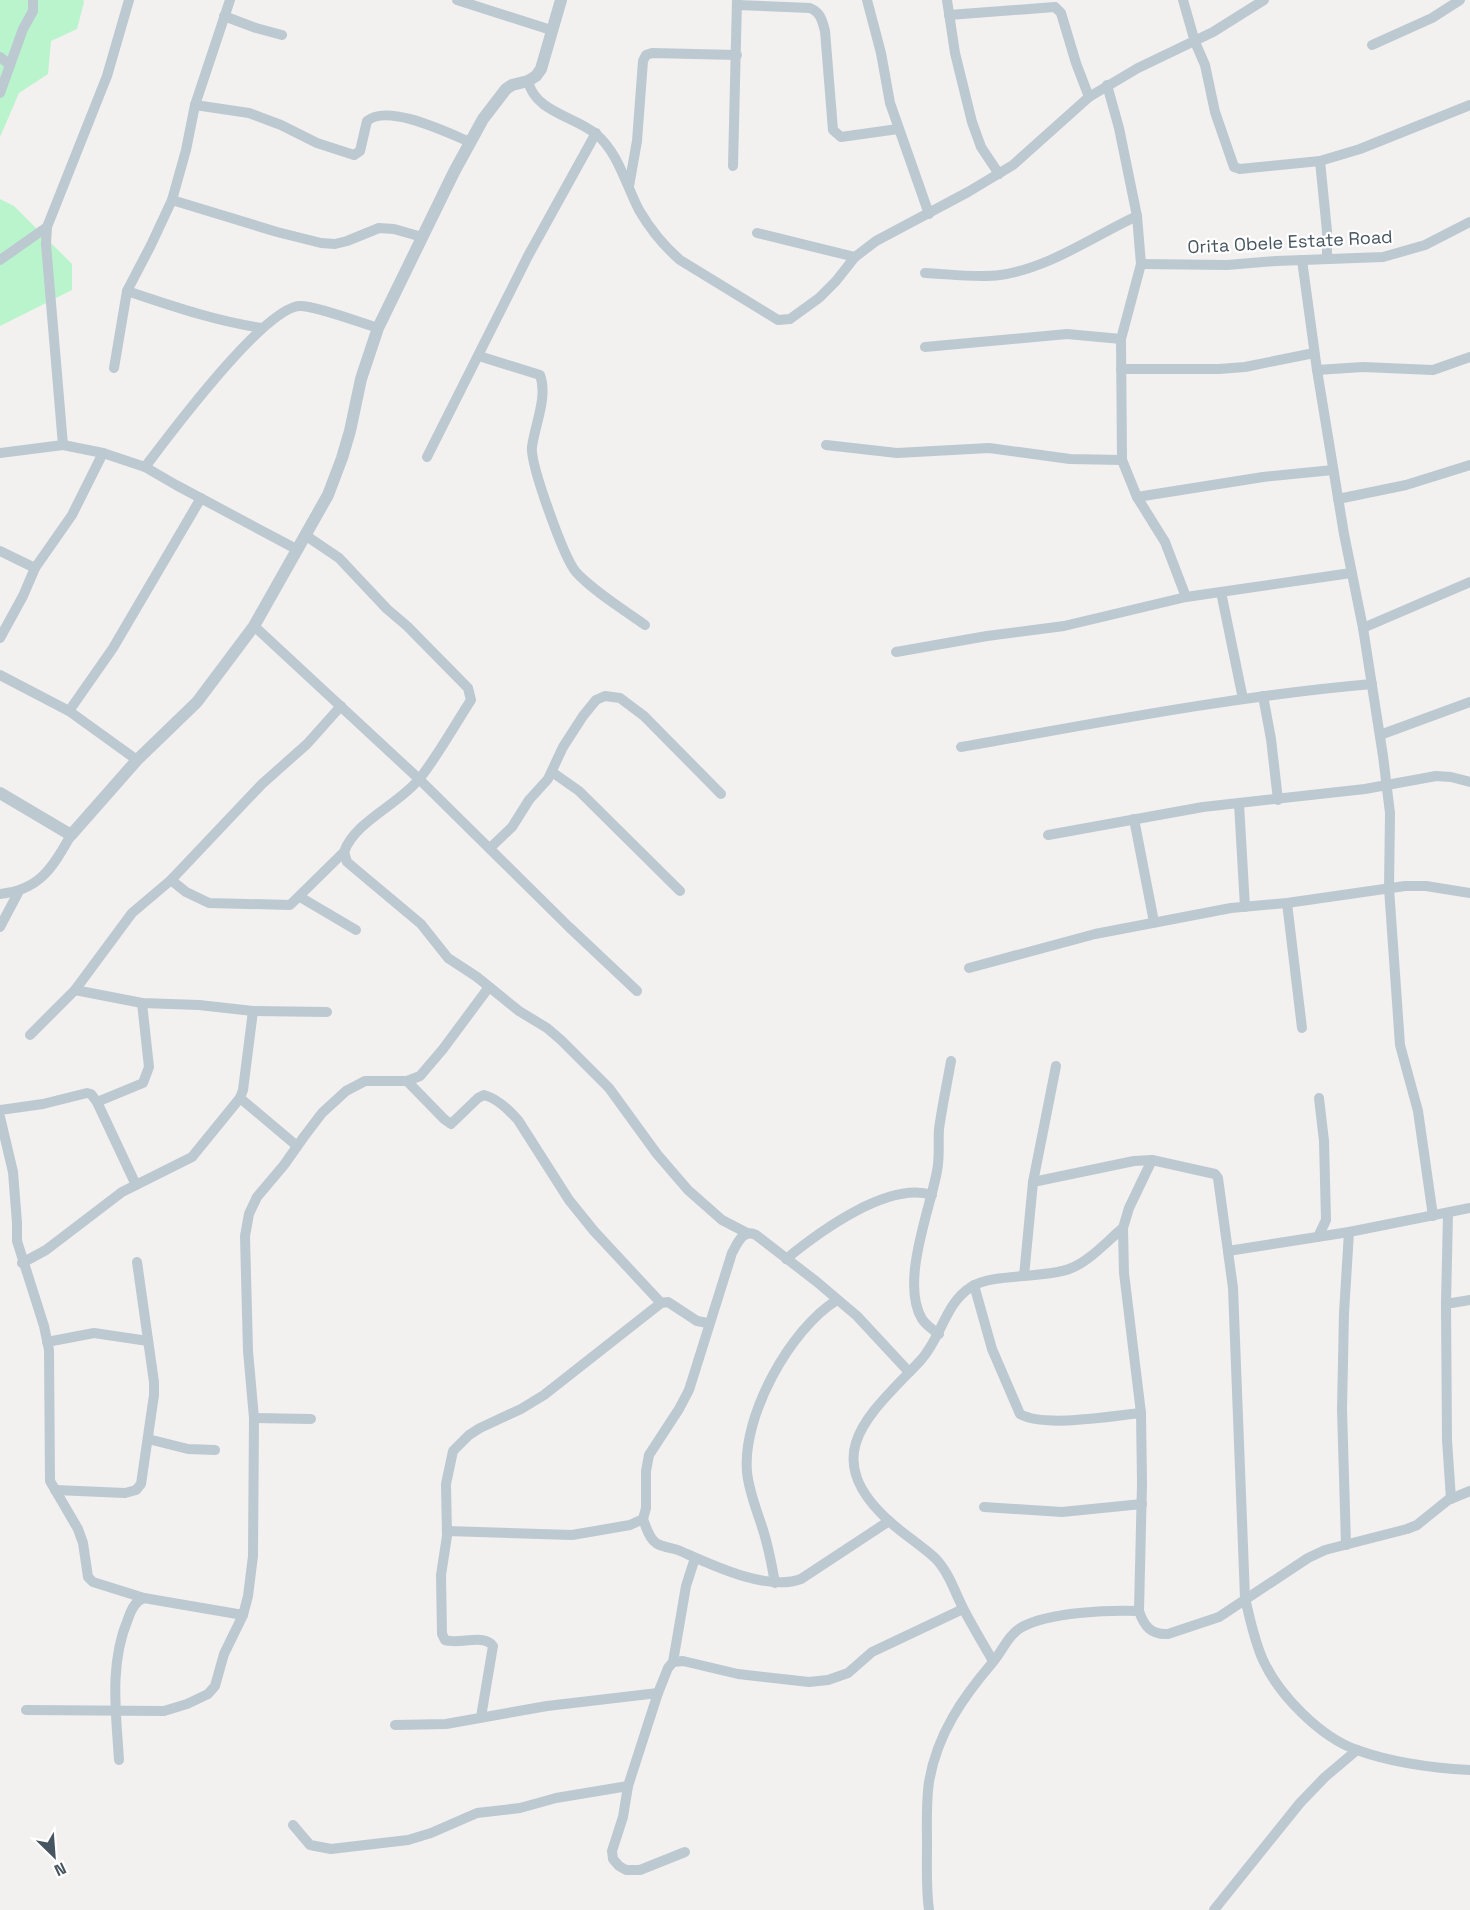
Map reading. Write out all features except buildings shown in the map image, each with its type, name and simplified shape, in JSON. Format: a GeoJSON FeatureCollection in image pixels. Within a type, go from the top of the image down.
{"type":"FeatureCollection","features":[{"type":"Feature","properties":{"kind":"street"},"geometry":{"type":"LineString","coordinates":[[0,93],[23,29],[33,11],[33,0]]}},
{"type":"Feature","properties":{"kind":"street"},"geometry":{"type":"LineString","coordinates":[[63,445],[46,244],[47,227],[106,76],[129,0]]}},
{"type":"Feature","properties":{"kind":"street"},"geometry":{"type":"LineString","coordinates":[[114,368],[127,291],[172,200],[186,150],[195,105],[230,0]]}},
{"type":"Feature","properties":{"kind":"street"},"geometry":{"type":"LineString","coordinates":[[457,0],[551,30]]}},
{"type":"Feature","properties":{"kind":"street"},"geometry":{"type":"LineString","coordinates":[[0,894],[18,893],[34,885],[46,873],[71,835],[137,760],[197,702],[254,626],[328,495],[350,431],[366,360],[378,328],[422,237],[483,118],[506,88],[537,76],[561,0]]}},
{"type":"Feature","properties":{"kind":"street"},"geometry":{"type":"LineString","coordinates":[[867,0],[881,52],[890,104],[928,214]]}},
{"type":"Feature","properties":{"kind":"street"},"geometry":{"type":"LineString","coordinates":[[947,0],[955,52],[972,122],[981,147],[999,174]]}},
{"type":"Feature","properties":{"kind":"street"},"geometry":{"type":"LineString","coordinates":[[1183,0],[1202,59],[1215,112],[1234,167],[1240,169],[1320,161],[1470,105]]}},
{"type":"Feature","properties":{"kind":"street"},"geometry":{"type":"LineString","coordinates":[[528,81],[531,91],[540,103],[596,134],[604,143],[640,210],[668,249],[680,260],[778,320],[790,319],[819,298],[855,257],[876,241],[999,174],[1027,153],[1089,97],[1138,68],[1195,42],[1264,0]]}},
{"type":"Feature","properties":{"kind":"street"},"geometry":{"type":"LineString","coordinates":[[1372,45],[1432,18],[1460,0]]}},
{"type":"Feature","properties":{"kind":"street"},"geometry":{"type":"LineString","coordinates":[[733,166],[737,2],[816,10],[821,16],[825,31],[833,130],[841,137],[898,129]]}},
{"type":"Feature","properties":{"kind":"street"},"geometry":{"type":"LineString","coordinates":[[949,15],[1054,7],[1061,13],[1089,97]]}},
{"type":"Feature","properties":{"kind":"street"},"geometry":{"type":"LineString","coordinates":[[224,16],[282,35]]}},
{"type":"Feature","properties":{"kind":"street"},"geometry":{"type":"LineString","coordinates":[[629,186],[637,141],[643,61],[646,56],[652,53],[736,55]]}},
{"type":"Feature","properties":{"kind":"street"},"geometry":{"type":"LineString","coordinates":[[0,57],[10,65]]}},
{"type":"Feature","properties":{"kind":"street"},"geometry":{"type":"LineString","coordinates":[[1107,86],[1119,128],[1137,216],[1142,264],[1121,339],[1122,460],[1137,496],[1165,542],[1186,597]]}},
{"type":"Feature","properties":{"kind":"street"},"geometry":{"type":"LineString","coordinates":[[195,105],[249,113],[281,125],[317,143],[354,155],[360,151],[367,122],[376,117],[399,117],[427,124],[470,142]]}},
{"type":"Feature","properties":{"kind":"street"},"geometry":{"type":"LineString","coordinates":[[427,457],[537,238],[596,134]]}},
{"type":"Feature","properties":{"kind":"street"},"geometry":{"type":"LineString","coordinates":[[1320,161],[1327,258]]}},
{"type":"Feature","properties":{"kind":"street"},"geometry":{"type":"LineString","coordinates":[[172,200],[321,243],[335,244],[347,241],[379,228],[394,229],[422,237]]}},
{"type":"Feature","properties":{"kind":"street"},"geometry":{"type":"LineString","coordinates":[[925,273],[997,275],[1017,272],[1038,265],[1137,216]]}},
{"type":"Feature","properties":{"kind":"street","name":"Orita Obele Estate Road"},"geometry":{"type":"LineString","coordinates":[[1142,264],[1227,265],[1327,258],[1383,257],[1425,245],[1470,222]]}},
{"type":"Feature","properties":{"kind":"street"},"geometry":{"type":"LineString","coordinates":[[0,260],[47,227]]}},
{"type":"Feature","properties":{"kind":"street"},"geometry":{"type":"LineString","coordinates":[[757,233],[855,257]]}},
{"type":"Feature","properties":{"kind":"street"},"geometry":{"type":"LineString","coordinates":[[1302,260],[1314,353],[1351,573],[1363,628],[1387,784],[1390,813],[1389,888],[1400,1045],[1419,1111],[1433,1216]]}},
{"type":"Feature","properties":{"kind":"street"},"geometry":{"type":"LineString","coordinates":[[127,291],[194,314],[262,328]]}},
{"type":"Feature","properties":{"kind":"street"},"geometry":{"type":"LineString","coordinates":[[145,466],[225,367],[262,328],[290,308],[303,306],[378,328]]}},
{"type":"Feature","properties":{"kind":"street"},"geometry":{"type":"LineString","coordinates":[[925,347],[1068,334],[1121,339]]}},
{"type":"Feature","properties":{"kind":"street"},"geometry":{"type":"LineString","coordinates":[[1121,369],[1236,368],[1288,360],[1314,353]]}},
{"type":"Feature","properties":{"kind":"street"},"geometry":{"type":"LineString","coordinates":[[478,356],[540,375],[539,417],[531,449],[536,474],[567,558],[577,574],[645,625]]}},
{"type":"Feature","properties":{"kind":"street"},"geometry":{"type":"LineString","coordinates":[[1317,370],[1363,367],[1433,370],[1470,357]]}},
{"type":"Feature","properties":{"kind":"street"},"geometry":{"type":"LineString","coordinates":[[0,453],[63,445],[103,453],[145,466],[298,550]]}},
{"type":"Feature","properties":{"kind":"street"},"geometry":{"type":"LineString","coordinates":[[826,445],[897,453],[989,448],[1070,459],[1122,460]]}},
{"type":"Feature","properties":{"kind":"street"},"geometry":{"type":"LineString","coordinates":[[0,638],[35,568],[72,515],[103,453]]}},
{"type":"Feature","properties":{"kind":"street"},"geometry":{"type":"LineString","coordinates":[[1338,499],[1406,485],[1470,465]]}},
{"type":"Feature","properties":{"kind":"street"},"geometry":{"type":"LineString","coordinates":[[1137,496],[1263,477],[1333,470]]}},
{"type":"Feature","properties":{"kind":"street"},"geometry":{"type":"LineString","coordinates":[[69,711],[113,648],[201,498]]}},
{"type":"Feature","properties":{"kind":"street"},"geometry":{"type":"LineString","coordinates":[[171,880],[193,896],[209,903],[290,905],[344,852],[345,847],[362,828],[419,779],[471,700],[468,688],[387,609],[339,558],[305,536]]}},
{"type":"Feature","properties":{"kind":"street"},"geometry":{"type":"LineString","coordinates":[[0,551],[35,568]]}},
{"type":"Feature","properties":{"kind":"street"},"geometry":{"type":"LineString","coordinates":[[896,652],[987,636],[1064,626],[1186,597],[1351,573]]}},
{"type":"Feature","properties":{"kind":"street"},"geometry":{"type":"LineString","coordinates":[[1363,628],[1470,582]]}},
{"type":"Feature","properties":{"kind":"street"},"geometry":{"type":"LineString","coordinates":[[1221,592],[1242,699]]}},
{"type":"Feature","properties":{"kind":"street"},"geometry":{"type":"LineString","coordinates":[[254,626],[419,779],[569,927],[638,991]]}},
{"type":"Feature","properties":{"kind":"street"},"geometry":{"type":"LineString","coordinates":[[0,675],[69,711],[137,760]]}},
{"type":"Feature","properties":{"kind":"street"},"geometry":{"type":"LineString","coordinates":[[961,747],[1242,699],[1372,684]]}},
{"type":"Feature","properties":{"kind":"street"},"geometry":{"type":"LineString","coordinates":[[490,848],[512,827],[529,800],[552,772],[563,747],[583,716],[596,700],[605,696],[611,696],[627,703],[644,716],[721,794]]}},
{"type":"Feature","properties":{"kind":"street"},"geometry":{"type":"LineString","coordinates":[[1263,696],[1278,800]]}},
{"type":"Feature","properties":{"kind":"street"},"geometry":{"type":"LineString","coordinates":[[1380,735],[1470,702]]}},
{"type":"Feature","properties":{"kind":"street"},"geometry":{"type":"LineString","coordinates":[[30,1035],[75,990],[132,913],[171,880],[262,784],[307,744],[341,706]]}},
{"type":"Feature","properties":{"kind":"street"},"geometry":{"type":"LineString","coordinates":[[552,772],[579,791],[680,891]]}},
{"type":"Feature","properties":{"kind":"street"},"geometry":{"type":"LineString","coordinates":[[1048,835],[1203,807],[1365,789],[1436,776],[1470,782]]}},
{"type":"Feature","properties":{"kind":"street"},"geometry":{"type":"LineString","coordinates":[[0,793],[71,835]]}},
{"type":"Feature","properties":{"kind":"street"},"geometry":{"type":"LineString","coordinates":[[1239,804],[1245,907]]}},
{"type":"Feature","properties":{"kind":"street"},"geometry":{"type":"LineString","coordinates":[[1134,819],[1154,922]]}},
{"type":"Feature","properties":{"kind":"street"},"geometry":{"type":"LineString","coordinates":[[344,852],[347,862],[421,924],[448,958],[519,1011],[547,1028],[587,1065],[609,1088],[657,1154],[688,1190],[722,1220],[747,1233],[756,1235],[786,1258],[837,1300],[879,1339],[909,1372]]}},
{"type":"Feature","properties":{"kind":"street"},"geometry":{"type":"LineString","coordinates":[[969,968],[1095,934],[1245,907],[1389,888],[1426,886],[1470,893]]}},
{"type":"Feature","properties":{"kind":"street"},"geometry":{"type":"LineString","coordinates":[[0,927],[18,893]]}},
{"type":"Feature","properties":{"kind":"street"},"geometry":{"type":"LineString","coordinates":[[300,897],[356,930]]}},
{"type":"Feature","properties":{"kind":"street"},"geometry":{"type":"LineString","coordinates":[[1287,903],[1302,1029]]}},
{"type":"Feature","properties":{"kind":"street"},"geometry":{"type":"LineString","coordinates":[[26,1710],[164,1711],[187,1704],[215,1686],[224,1654],[243,1615],[253,1556],[254,1418],[248,1351],[245,1236],[249,1214],[257,1197],[322,1113],[355,1084],[373,1079],[407,1081],[420,1076],[489,987]]}},
{"type":"Feature","properties":{"kind":"street"},"geometry":{"type":"LineString","coordinates":[[75,990],[142,1003],[199,1005],[253,1011],[327,1012]]}},
{"type":"Feature","properties":{"kind":"street"},"geometry":{"type":"LineString","coordinates":[[97,1102],[142,1083],[147,1076],[150,1067],[142,1003]]}},
{"type":"Feature","properties":{"kind":"street"},"geometry":{"type":"LineString","coordinates":[[22,1263],[46,1250],[122,1192],[192,1157],[240,1098],[253,1011]]}},
{"type":"Feature","properties":{"kind":"street"},"geometry":{"type":"LineString","coordinates":[[939,1334],[924,1321],[920,1314],[915,1282],[920,1238],[938,1169],[940,1127],[951,1061]]}},
{"type":"Feature","properties":{"kind":"street"},"geometry":{"type":"LineString","coordinates":[[1023,1276],[1033,1182],[1056,1066]]}},
{"type":"Feature","properties":{"kind":"street"},"geometry":{"type":"LineString","coordinates":[[407,1081],[451,1124],[484,1095],[489,1096],[508,1110],[518,1120],[570,1200],[594,1231],[661,1303]]}},
{"type":"Feature","properties":{"kind":"street"},"geometry":{"type":"LineString","coordinates":[[0,1110],[43,1104],[87,1093],[92,1094],[136,1185]]}},
{"type":"Feature","properties":{"kind":"street"},"geometry":{"type":"LineString","coordinates":[[240,1098],[297,1146]]}},
{"type":"Feature","properties":{"kind":"street"},"geometry":{"type":"LineString","coordinates":[[1318,1237],[1326,1220],[1324,1141],[1319,1098]]}},
{"type":"Feature","properties":{"kind":"street"},"geometry":{"type":"LineString","coordinates":[[0,1117],[13,1172],[17,1241],[47,1342],[50,1396],[49,1474],[55,1490],[78,1529],[83,1543],[88,1577],[93,1582],[144,1598],[243,1615]]}},
{"type":"Feature","properties":{"kind":"street"},"geometry":{"type":"LineString","coordinates":[[1033,1182],[1134,1161],[1152,1160],[1215,1174],[1218,1178],[1228,1251],[1234,1321],[1245,1598],[1251,1626],[1263,1660],[1281,1690],[1313,1723],[1341,1743],[1357,1750],[1430,1768],[1470,1770]]}},
{"type":"Feature","properties":{"kind":"street"},"geometry":{"type":"LineString","coordinates":[[1152,1160],[1129,1208],[1123,1228],[1124,1273],[1141,1413],[1140,1611],[1143,1625],[1160,1635],[1219,1617],[1308,1558],[1325,1550],[1417,1525],[1451,1499],[1470,1491]]}},
{"type":"Feature","properties":{"kind":"street"},"geometry":{"type":"LineString","coordinates":[[786,1258],[826,1228],[873,1202],[915,1191],[932,1195]]}},
{"type":"Feature","properties":{"kind":"street"},"geometry":{"type":"LineString","coordinates":[[1228,1251],[1349,1232],[1470,1208]]}},
{"type":"Feature","properties":{"kind":"street"},"geometry":{"type":"LineString","coordinates":[[1448,1213],[1447,1440],[1451,1499]]}},
{"type":"Feature","properties":{"kind":"street"},"geometry":{"type":"LineString","coordinates":[[1326,1220],[1335,1234]]}},
{"type":"Feature","properties":{"kind":"street"},"geometry":{"type":"LineString","coordinates":[[993,1661],[941,1565],[889,1521],[862,1491],[854,1476],[854,1450],[869,1415],[932,1348],[958,1297],[974,1285],[1023,1276],[1046,1275],[1077,1266],[1123,1228]]}},
{"type":"Feature","properties":{"kind":"street"},"geometry":{"type":"LineString","coordinates":[[1346,1545],[1342,1409],[1349,1232]]}},
{"type":"Feature","properties":{"kind":"street"},"geometry":{"type":"LineString","coordinates":[[747,1233],[743,1235],[732,1253],[688,1390],[679,1409],[649,1455],[646,1471],[646,1508],[643,1519],[647,1530],[656,1543],[695,1558],[746,1576],[775,1583],[791,1583],[801,1579],[889,1521]]}},
{"type":"Feature","properties":{"kind":"street"},"geometry":{"type":"LineString","coordinates":[[55,1490],[125,1493],[136,1490],[141,1485],[154,1382],[137,1262]]}},
{"type":"Feature","properties":{"kind":"street"},"geometry":{"type":"LineString","coordinates":[[974,1285],[992,1348],[1020,1414],[1031,1419],[1052,1421],[1141,1413]]}},
{"type":"Feature","properties":{"kind":"street"},"geometry":{"type":"LineString","coordinates":[[775,1583],[765,1536],[747,1473],[750,1430],[777,1368],[788,1349],[822,1309],[837,1300]]}},
{"type":"Feature","properties":{"kind":"street"},"geometry":{"type":"LineString","coordinates":[[1446,1304],[1470,1300]]}},
{"type":"Feature","properties":{"kind":"street"},"geometry":{"type":"LineString","coordinates":[[481,1717],[493,1646],[489,1641],[484,1640],[453,1643],[443,1638],[441,1575],[447,1531],[446,1484],[450,1458],[460,1443],[480,1428],[521,1409],[544,1395],[661,1303],[668,1302],[697,1321],[708,1323]]}},
{"type":"Feature","properties":{"kind":"street"},"geometry":{"type":"LineString","coordinates":[[47,1342],[94,1333],[148,1341]]}},
{"type":"Feature","properties":{"kind":"street"},"geometry":{"type":"LineString","coordinates":[[254,1418],[311,1419]]}},
{"type":"Feature","properties":{"kind":"street"},"geometry":{"type":"LineString","coordinates":[[148,1439],[188,1449],[215,1450]]}},
{"type":"Feature","properties":{"kind":"street"},"geometry":{"type":"LineString","coordinates":[[984,1507],[1062,1512],[1142,1504]]}},
{"type":"Feature","properties":{"kind":"street"},"geometry":{"type":"LineString","coordinates":[[447,1531],[572,1535],[630,1525],[643,1519]]}},
{"type":"Feature","properties":{"kind":"street"},"geometry":{"type":"LineString","coordinates":[[685,1852],[640,1870],[626,1870],[613,1859],[612,1851],[623,1817],[628,1786],[658,1694],[673,1662],[686,1586],[695,1558]]}},
{"type":"Feature","properties":{"kind":"street"},"geometry":{"type":"LineString","coordinates":[[119,1760],[115,1676],[119,1647],[131,1610],[138,1601],[144,1598]]}},
{"type":"Feature","properties":{"kind":"street"},"geometry":{"type":"LineString","coordinates":[[673,1662],[683,1661],[738,1674],[809,1682],[828,1680],[848,1673],[873,1652],[963,1609]]}},
{"type":"Feature","properties":{"kind":"street"},"geometry":{"type":"LineString","coordinates":[[929,1910],[927,1874],[929,1782],[947,1724],[960,1703],[1011,1636],[1029,1624],[1100,1610],[1140,1611]]}},
{"type":"Feature","properties":{"kind":"street"},"geometry":{"type":"LineString","coordinates":[[395,1725],[447,1724],[547,1706],[658,1694]]}},
{"type":"Feature","properties":{"kind":"street"},"geometry":{"type":"LineString","coordinates":[[1214,1910],[1300,1803],[1357,1750]]}},
{"type":"Feature","properties":{"kind":"street"},"geometry":{"type":"LineString","coordinates":[[293,1825],[310,1845],[332,1850],[408,1840],[431,1833],[477,1813],[520,1808],[556,1798],[628,1786]]}},
{"type":"Feature","properties":{"kind":"green space"},"geometry":{"type":"Polygon","coordinates":[[[0,0],[83,0],[84,2],[77,29],[51,41],[48,74],[19,93],[0,137],[0,0]]]}},
{"type":"Feature","properties":{"kind":"green space"},"geometry":{"type":"Polygon","coordinates":[[[0,199],[14,206],[72,264],[72,290],[0,326],[0,199]]]}}]}
